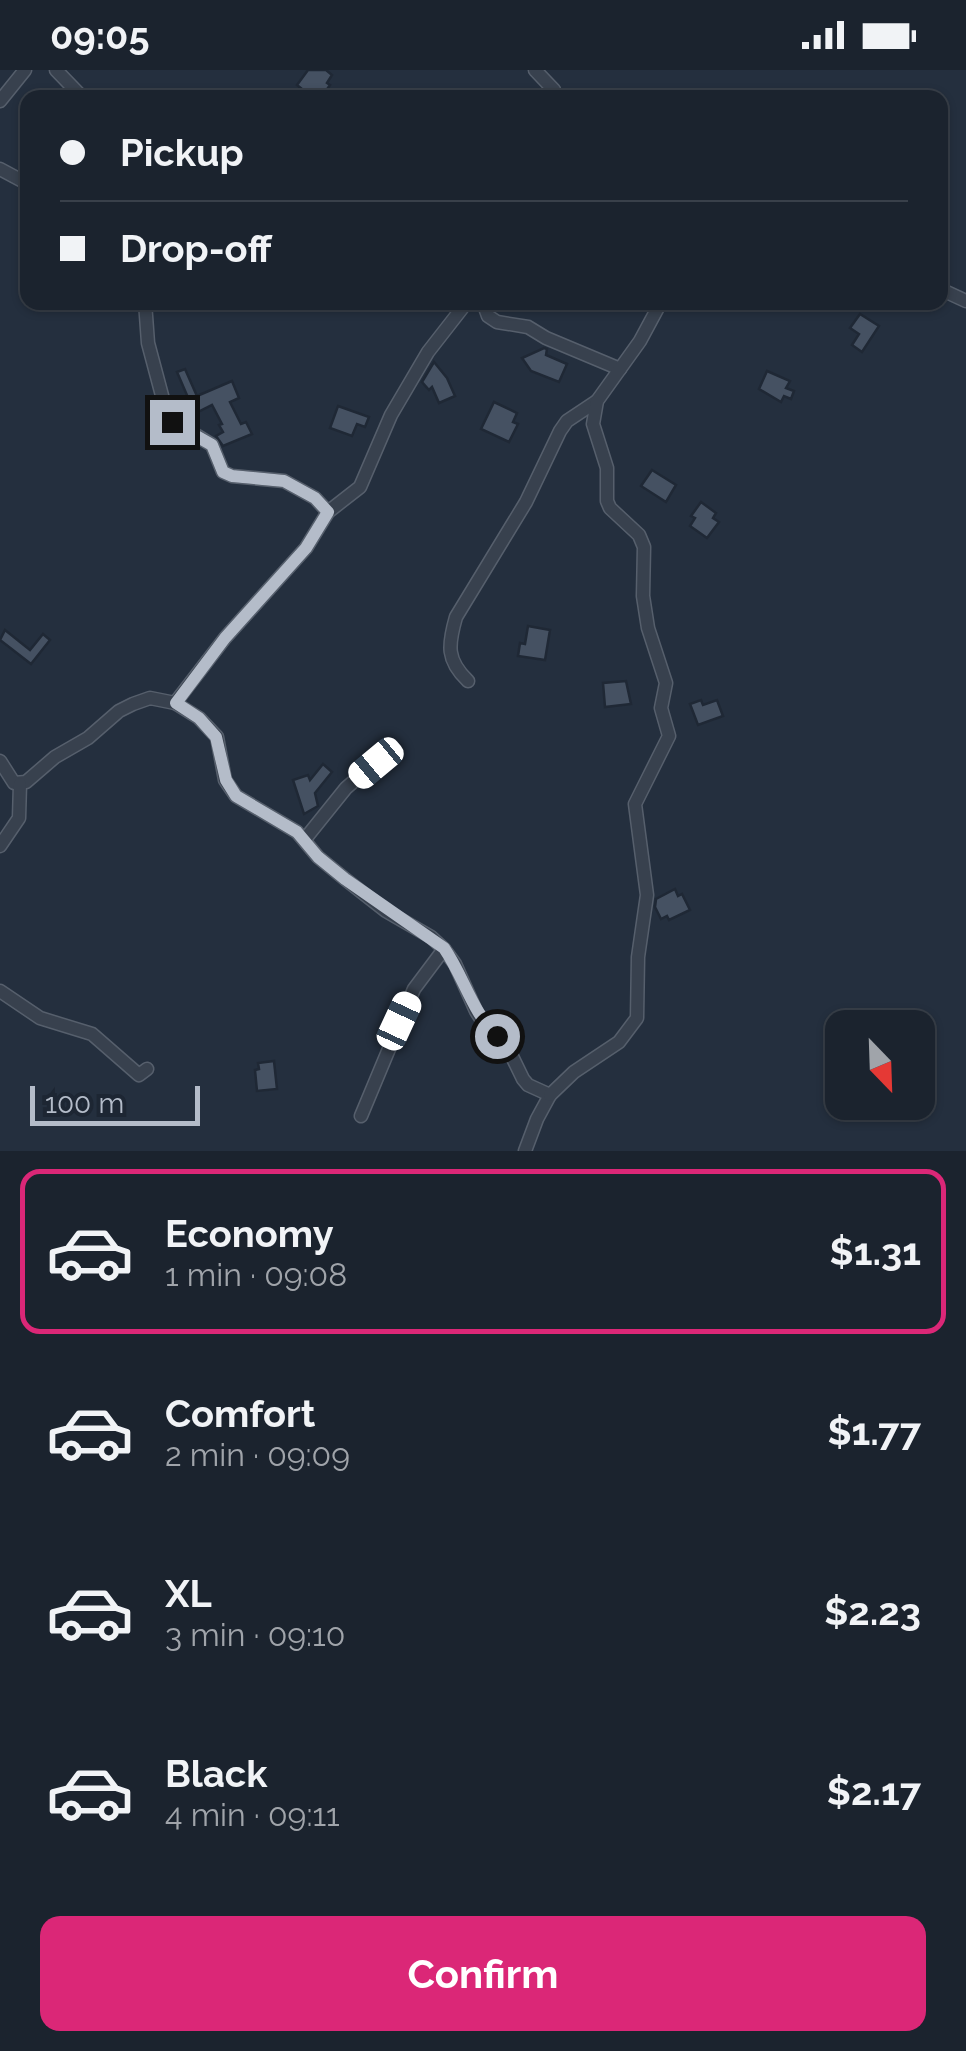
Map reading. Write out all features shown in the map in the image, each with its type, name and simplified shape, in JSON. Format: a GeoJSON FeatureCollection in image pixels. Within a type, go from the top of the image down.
{"type":"FeatureCollection","features":[{"type":"Feature","properties":{"kind":"street"},"geometry":{"type":"LineString","coordinates":[[56,70],[75,90]]}},
{"type":"Feature","properties":{"kind":"street"},"geometry":{"type":"LineString","coordinates":[[535,70],[553,90]]}},
{"type":"Feature","properties":{"kind":"street"},"geometry":{"type":"LineString","coordinates":[[0,101],[23,71]]}},
{"type":"Feature","properties":{"kind":"street"},"geometry":{"type":"LineString","coordinates":[[146,310],[148,344],[168,418],[212,445],[223,472],[284,481],[315,498],[328,512]]}},
{"type":"Feature","properties":{"kind":"street"},"geometry":{"type":"LineString","coordinates":[[176,703],[225,638],[306,548],[328,512],[360,487],[392,416],[428,352],[461,310]]}},
{"type":"Feature","properties":{"kind":"street"},"geometry":{"type":"LineString","coordinates":[[485,310],[496,322],[528,327],[620,369]]}},
{"type":"Feature","properties":{"kind":"street"},"geometry":{"type":"LineString","coordinates":[[468,681],[454,668],[451,654],[456,617],[526,502],[560,431],[576,414],[597,401],[640,342],[657,310]]}},
{"type":"Feature","properties":{"kind":"street"},"geometry":{"type":"LineString","coordinates":[[525,1151],[550,1096],[574,1072],[618,1042],[637,1018],[638,957],[646,895],[634,804],[669,736],[662,708],[666,683],[648,628],[643,596],[644,547],[639,535],[607,501],[607,468],[593,424],[597,401]]}},
{"type":"Feature","properties":{"kind":"street"},"geometry":{"type":"LineString","coordinates":[[20,784],[100,730],[119,711],[150,698],[176,703],[199,718],[216,737],[230,789],[305,839],[318,857],[345,879],[444,948],[485,1025],[506,1044],[523,1079],[550,1096]]}},
{"type":"Feature","properties":{"kind":"street"},"geometry":{"type":"LineString","coordinates":[[0,760],[14,782],[20,784]]}},
{"type":"Feature","properties":{"kind":"street"},"geometry":{"type":"LineString","coordinates":[[305,839],[346,788],[376,763]]}},
{"type":"Feature","properties":{"kind":"street"},"geometry":{"type":"LineString","coordinates":[[0,846],[19,818],[20,784]]}},
{"type":"Feature","properties":{"kind":"street"},"geometry":{"type":"LineString","coordinates":[[361,1116],[414,989],[444,948]]}},
{"type":"Feature","properties":{"kind":"street"},"geometry":{"type":"LineString","coordinates":[[0,991],[40,1018],[92,1034],[139,1074],[147,1069]]}},
{"type":"Feature","properties":{"kind":"building"},"geometry":{"type":"Polygon","coordinates":[[[308,70],[326,70],[332,75],[327,90],[303,90],[297,85],[308,70]]]}},
{"type":"Feature","properties":{"kind":"building"},"geometry":{"type":"Polygon","coordinates":[[[860,314],[879,326],[862,352],[852,345],[859,334],[850,328],[860,314]]]}},
{"type":"Feature","properties":{"kind":"building"},"geometry":{"type":"Polygon","coordinates":[[[544,348],[546,355],[567,364],[559,382],[531,371],[522,358],[544,348]]]}},
{"type":"Feature","properties":{"kind":"building"},"geometry":{"type":"Polygon","coordinates":[[[434,362],[455,396],[439,403],[432,387],[429,390],[422,382],[434,362]]]}},
{"type":"Feature","properties":{"kind":"building"},"geometry":{"type":"Polygon","coordinates":[[[185,369],[197,396],[232,381],[239,398],[230,402],[241,424],[246,422],[252,434],[223,446],[216,436],[223,432],[219,425],[222,424],[212,405],[188,417],[181,404],[189,400],[177,372],[185,369]]]}},
{"type":"Feature","properties":{"kind":"building"},"geometry":{"type":"Polygon","coordinates":[[[767,371],[790,381],[786,388],[794,391],[791,399],[784,396],[781,402],[759,389],[767,371]]]}},
{"type":"Feature","properties":{"kind":"building"},"geometry":{"type":"Polygon","coordinates":[[[494,402],[517,413],[513,422],[518,424],[509,442],[481,429],[494,402]]]}},
{"type":"Feature","properties":{"kind":"building"},"geometry":{"type":"Polygon","coordinates":[[[338,406],[369,417],[365,427],[357,424],[352,436],[330,428],[338,406]]]}},
{"type":"Feature","properties":{"kind":"building"},"geometry":{"type":"Polygon","coordinates":[[[652,470],[676,485],[666,502],[641,486],[652,470]]]}},
{"type":"Feature","properties":{"kind":"building"},"geometry":{"type":"Polygon","coordinates":[[[701,502],[716,513],[713,518],[719,522],[707,538],[690,526],[695,518],[691,516],[701,502]]]}},
{"type":"Feature","properties":{"kind":"building"},"geometry":{"type":"Polygon","coordinates":[[[528,626],[550,630],[545,660],[518,656],[528,626]]]}},
{"type":"Feature","properties":{"kind":"building"},"geometry":{"type":"Polygon","coordinates":[[[5,630],[30,650],[43,634],[50,640],[31,664],[0,640],[5,630]]]}},
{"type":"Feature","properties":{"kind":"building"},"geometry":{"type":"Polygon","coordinates":[[[626,681],[631,704],[605,707],[603,683],[626,681]]]}},
{"type":"Feature","properties":{"kind":"building"},"geometry":{"type":"Polygon","coordinates":[[[701,700],[703,705],[717,700],[723,716],[698,725],[690,704],[701,700]]]}},
{"type":"Feature","properties":{"kind":"building"},"geometry":{"type":"Polygon","coordinates":[[[323,764],[332,772],[315,793],[318,806],[304,814],[293,780],[308,775],[310,780],[323,764]]]}},
{"type":"Feature","properties":{"kind":"building"},"geometry":{"type":"Polygon","coordinates":[[[675,889],[690,910],[669,920],[667,916],[661,919],[656,899],[675,889]]]}},
{"type":"Feature","properties":{"kind":"building"},"geometry":{"type":"Polygon","coordinates":[[[274,1061],[277,1089],[257,1091],[258,1063],[274,1061]]]}},
{"type":"Feature","properties":{"kind":"route"},"geometry":{"type":"LineString","coordinates":[[172,422],[212,445],[223,472],[284,481],[315,498],[328,512],[306,548],[225,638],[176,703],[199,718],[216,737],[226,780],[236,796],[297,832],[318,857],[386,912],[431,936],[444,948],[476,1011],[497,1036]]}}]}
